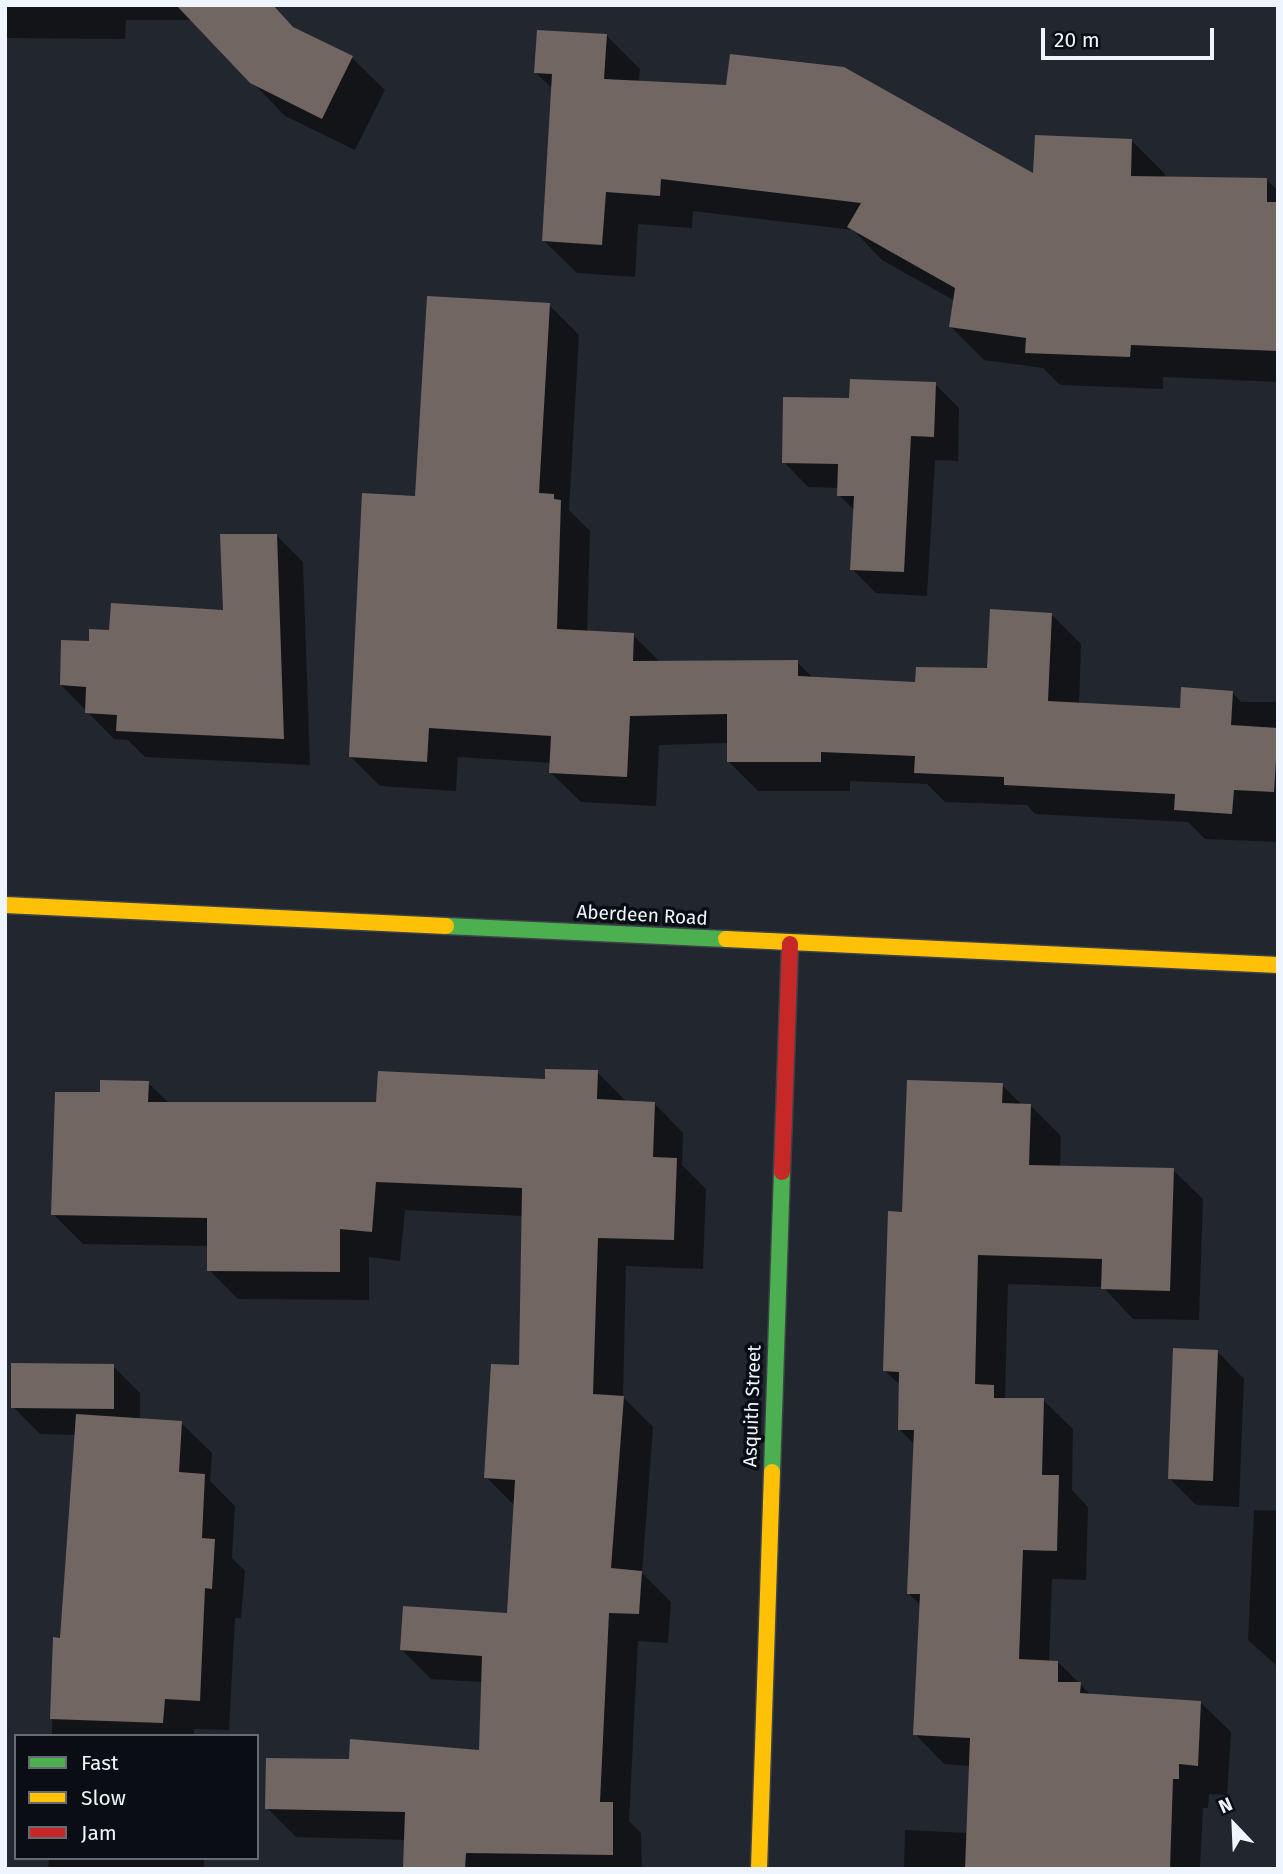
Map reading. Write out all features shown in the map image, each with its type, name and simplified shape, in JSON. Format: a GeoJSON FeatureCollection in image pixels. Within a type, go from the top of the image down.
{"type":"FeatureCollection","features":[{"type":"Feature","properties":{"kind":"street","name":"Aberdeen Road"},"geometry":{"type":"LineString","coordinates":[[5,905],[1278,965]]}},
{"type":"Feature","properties":{"kind":"street","name":"Asquith Street"},"geometry":{"type":"LineString","coordinates":[[759,1869],[790,944]]}},
{"type":"Feature","properties":{"kind":"building"},"geometry":{"type":"Polygon","coordinates":[[[176,5],[273,5],[293,27],[353,56],[322,119],[250,83],[176,5]]]}},
{"type":"Feature","properties":{"kind":"building"},"geometry":{"type":"Polygon","coordinates":[[[537,30],[607,34],[604,79],[726,85],[730,54],[844,67],[1033,173],[1035,135],[1132,139],[1131,176],[1267,178],[1267,202],[1278,202],[1278,351],[1131,345],[1130,357],[1025,353],[1026,338],[949,327],[955,288],[847,227],[861,203],[661,179],[660,196],[606,192],[602,245],[542,241],[552,74],[534,73],[537,30]]]}},
{"type":"Feature","properties":{"kind":"building"},"geometry":{"type":"Polygon","coordinates":[[[427,296],[550,303],[539,493],[554,494],[554,499],[561,500],[557,629],[634,633],[633,661],[798,660],[798,676],[915,682],[916,667],[987,668],[990,609],[1052,613],[1048,701],[1180,708],[1181,687],[1233,691],[1231,725],[1278,728],[1274,792],[1234,790],[1232,814],[1174,810],[1175,794],[1004,785],[1004,777],[914,773],[915,756],[821,752],[821,762],[727,762],[727,714],[630,716],[627,777],[549,773],[551,736],[429,728],[427,762],[349,757],[362,493],[415,496],[427,296]]]}},
{"type":"Feature","properties":{"kind":"building"},"geometry":{"type":"Polygon","coordinates":[[[850,379],[936,382],[934,437],[911,436],[904,572],[850,570],[854,496],[837,496],[838,464],[782,463],[783,397],[849,398],[850,379]]]}},
{"type":"Feature","properties":{"kind":"building"},"geometry":{"type":"Polygon","coordinates":[[[220,534],[277,534],[284,739],[116,731],[117,715],[85,713],[86,687],[60,685],[61,640],[89,641],[89,629],[109,630],[111,603],[223,610],[220,534]]]}},
{"type":"Feature","properties":{"kind":"building"},"geometry":{"type":"Polygon","coordinates":[[[545,1069],[598,1070],[597,1099],[655,1102],[653,1157],[677,1158],[674,1240],[598,1238],[593,1394],[624,1396],[611,1568],[642,1571],[639,1614],[609,1613],[600,1802],[613,1802],[613,1855],[466,1853],[465,1869],[403,1869],[405,1812],[265,1809],[266,1758],[349,1759],[350,1739],[479,1750],[482,1656],[400,1650],[403,1606],[507,1613],[515,1480],[484,1478],[491,1364],[519,1365],[522,1188],[376,1182],[372,1232],[340,1229],[340,1272],[207,1271],[207,1218],[51,1215],[55,1092],[100,1092],[100,1080],[149,1081],[148,1102],[376,1102],[378,1071],[545,1079],[545,1069]]]}},
{"type":"Feature","properties":{"kind":"building"},"geometry":{"type":"Polygon","coordinates":[[[907,1080],[1003,1083],[1002,1103],[1031,1104],[1029,1165],[1174,1168],[1170,1291],[1101,1289],[1102,1259],[978,1255],[975,1384],[994,1385],[994,1398],[1044,1398],[1042,1475],[1059,1475],[1057,1551],[1023,1550],[1019,1659],[1058,1661],[1058,1682],[1081,1682],[1080,1693],[1201,1701],[1198,1766],[1179,1764],[1179,1779],[1173,1779],[1170,1869],[965,1869],[970,1738],[913,1735],[920,1594],[907,1594],[914,1430],[898,1430],[899,1372],[883,1371],[888,1211],[902,1212],[907,1080]]]}},
{"type":"Feature","properties":{"kind":"building"},"geometry":{"type":"Polygon","coordinates":[[[1173,1348],[1218,1350],[1213,1481],[1168,1479],[1173,1348]]]}},
{"type":"Feature","properties":{"kind":"building"},"geometry":{"type":"Polygon","coordinates":[[[11,1363],[114,1364],[114,1409],[11,1408],[11,1363]]]}},
{"type":"Feature","properties":{"kind":"building"},"geometry":{"type":"Polygon","coordinates":[[[76,1414],[182,1421],[179,1472],[205,1474],[202,1538],[215,1539],[212,1589],[205,1588],[200,1701],[165,1699],[163,1723],[50,1719],[53,1637],[60,1638],[76,1414]]]}},
{"type":"Feature","properties":{"kind":"traffic: fast"},"geometry":{"type":"LineString","coordinates":[[446,926],[726,939]]}},
{"type":"Feature","properties":{"kind":"traffic: fast"},"geometry":{"type":"LineString","coordinates":[[772,1472],[782,1172]]}},
{"type":"Feature","properties":{"kind":"traffic: slow"},"geometry":{"type":"LineString","coordinates":[[5,905],[446,926]]}},
{"type":"Feature","properties":{"kind":"traffic: slow"},"geometry":{"type":"LineString","coordinates":[[726,939],[1278,965]]}},
{"type":"Feature","properties":{"kind":"traffic: slow"},"geometry":{"type":"LineString","coordinates":[[759,1869],[772,1472]]}},
{"type":"Feature","properties":{"kind":"traffic: jam"},"geometry":{"type":"LineString","coordinates":[[782,1172],[790,944]]}}]}
